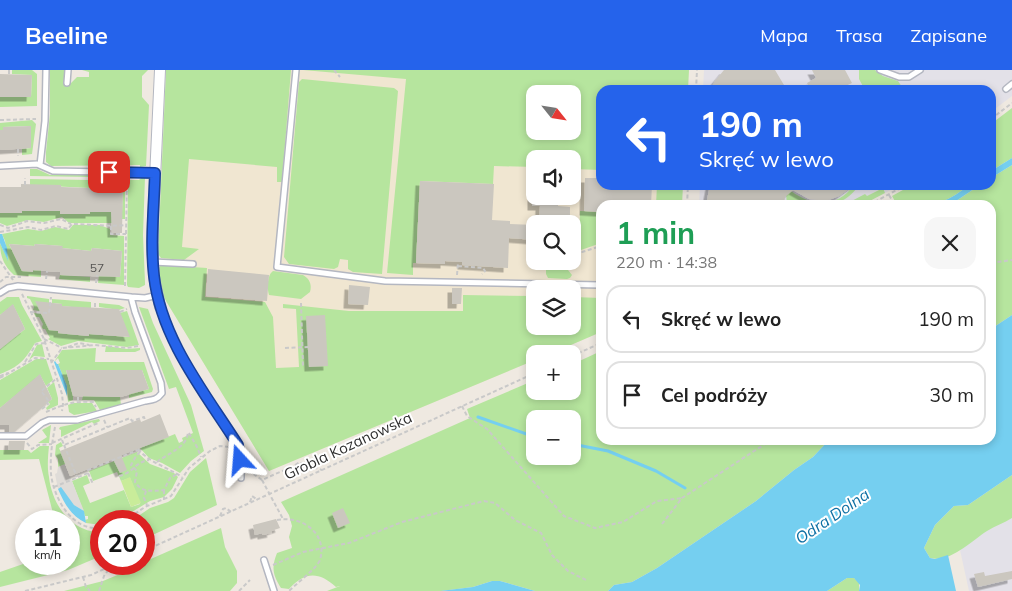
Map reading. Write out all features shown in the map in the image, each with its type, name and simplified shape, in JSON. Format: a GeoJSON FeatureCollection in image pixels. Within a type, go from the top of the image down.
{"type":"FeatureCollection","features":[{"type":"Feature","properties":{"kind":"street"},"geometry":{"type":"LineString","coordinates":[[160,70],[152,243],[160,306]]}},
{"type":"Feature","properties":{"kind":"lane"},"geometry":{"type":"LineString","coordinates":[[40,165],[45,121],[46,70]]}},
{"type":"Feature","properties":{"kind":"lane"},"geometry":{"type":"LineString","coordinates":[[67,83],[68,70]]}},
{"type":"Feature","properties":{"kind":"lane"},"geometry":{"type":"LineString","coordinates":[[296,70],[276,267],[384,281],[596,285]]}},
{"type":"Feature","properties":{"kind":"lane"},"geometry":{"type":"LineString","coordinates":[[880,70],[899,77],[909,77],[920,70]]}},
{"type":"Feature","properties":{"kind":"lane"},"geometry":{"type":"LineString","coordinates":[[1006,89],[1012,84]]}},
{"type":"Feature","properties":{"kind":"lane"},"geometry":{"type":"LineString","coordinates":[[0,166],[40,165],[53,171],[155,173]]}},
{"type":"Feature","properties":{"kind":"lane"},"geometry":{"type":"LineString","coordinates":[[153,262],[193,264]]}},
{"type":"Feature","properties":{"kind":"lane"},"geometry":{"type":"LineString","coordinates":[[0,293],[8,288],[18,286],[145,298],[158,295]]}},
{"type":"Feature","properties":{"kind":"lane"},"geometry":{"type":"LineString","coordinates":[[0,436],[25,436],[44,422],[77,420],[156,399],[162,393],[161,383],[135,312],[132,297]]}},
{"type":"Feature","properties":{"kind":"lane"},"geometry":{"type":"LineString","coordinates":[[160,306],[166,324],[185,361],[238,445],[241,478]]}},
{"type":"Feature","properties":{"kind":"lane"},"geometry":{"type":"LineString","coordinates":[[264,560],[274,591]]}},
{"type":"Feature","properties":{"kind":"path"},"geometry":{"type":"LineString","coordinates":[[334,70],[340,77]]}},
{"type":"Feature","properties":{"kind":"path"},"geometry":{"type":"LineString","coordinates":[[696,70],[696,85]]}},
{"type":"Feature","properties":{"kind":"path"},"geometry":{"type":"LineString","coordinates":[[996,115],[1012,103]]}},
{"type":"Feature","properties":{"kind":"path"},"geometry":{"type":"LineString","coordinates":[[0,120],[38,119]]}},
{"type":"Feature","properties":{"kind":"path"},"geometry":{"type":"LineString","coordinates":[[18,149],[18,156]]}},
{"type":"Feature","properties":{"kind":"path"},"geometry":{"type":"LineString","coordinates":[[125,286],[127,172]]}},
{"type":"Feature","properties":{"kind":"path"},"geometry":{"type":"LineString","coordinates":[[25,178],[25,184]]}},
{"type":"Feature","properties":{"kind":"path"},"geometry":{"type":"LineString","coordinates":[[96,178],[96,185]]}},
{"type":"Feature","properties":{"kind":"path"},"geometry":{"type":"LineString","coordinates":[[879,200],[898,190]]}},
{"type":"Feature","properties":{"kind":"path"},"geometry":{"type":"LineString","coordinates":[[889,195],[892,200]]}},
{"type":"Feature","properties":{"kind":"path"},"geometry":{"type":"LineString","coordinates":[[0,232],[27,221],[44,223],[61,219],[69,224],[126,225]]}},
{"type":"Feature","properties":{"kind":"path"},"geometry":{"type":"LineString","coordinates":[[44,223],[46,228]]}},
{"type":"Feature","properties":{"kind":"path"},"geometry":{"type":"LineString","coordinates":[[0,225],[8,229],[28,227],[41,230],[56,226],[68,229],[72,224]]}},
{"type":"Feature","properties":{"kind":"path"},"geometry":{"type":"LineString","coordinates":[[110,226],[111,234],[126,234]]}},
{"type":"Feature","properties":{"kind":"path"},"geometry":{"type":"LineString","coordinates":[[581,252],[596,248]]}},
{"type":"Feature","properties":{"kind":"path"},"geometry":{"type":"LineString","coordinates":[[996,262],[1012,260]]}},
{"type":"Feature","properties":{"kind":"path"},"geometry":{"type":"LineString","coordinates":[[0,261],[18,286],[44,339],[63,400],[52,444],[51,472],[54,487],[65,511],[82,525],[90,526]]}},
{"type":"Feature","properties":{"kind":"path"},"geometry":{"type":"LineString","coordinates":[[458,262],[458,273],[463,274]]}},
{"type":"Feature","properties":{"kind":"path"},"geometry":{"type":"LineString","coordinates":[[458,266],[483,268],[485,271],[482,274]]}},
{"type":"Feature","properties":{"kind":"path"},"geometry":{"type":"LineString","coordinates":[[46,279],[47,271]]}},
{"type":"Feature","properties":{"kind":"path"},"geometry":{"type":"LineString","coordinates":[[96,283],[97,275]]}},
{"type":"Feature","properties":{"kind":"path"},"geometry":{"type":"LineString","coordinates":[[0,282],[6,277],[20,277]]}},
{"type":"Feature","properties":{"kind":"path"},"geometry":{"type":"LineString","coordinates":[[30,312],[49,313],[51,297]]}},
{"type":"Feature","properties":{"kind":"path"},"geometry":{"type":"LineString","coordinates":[[95,307],[96,301]]}},
{"type":"Feature","properties":{"kind":"path"},"geometry":{"type":"LineString","coordinates":[[301,303],[303,367]]}},
{"type":"Feature","properties":{"kind":"path"},"geometry":{"type":"LineString","coordinates":[[120,312],[127,309]]}},
{"type":"Feature","properties":{"kind":"path"},"geometry":{"type":"LineString","coordinates":[[44,339],[62,348]]}},
{"type":"Feature","properties":{"kind":"path"},"geometry":{"type":"LineString","coordinates":[[24,363],[36,344],[45,342]]}},
{"type":"Feature","properties":{"kind":"path"},"geometry":{"type":"LineString","coordinates":[[51,363],[62,348],[79,342],[92,346],[101,345],[127,348],[141,346]]}},
{"type":"Feature","properties":{"kind":"path"},"geometry":{"type":"LineString","coordinates":[[581,352],[596,345]]}},
{"type":"Feature","properties":{"kind":"path"},"geometry":{"type":"LineString","coordinates":[[285,348],[308,347]]}},
{"type":"Feature","properties":{"kind":"path"},"geometry":{"type":"LineString","coordinates":[[0,377],[35,358],[49,358]]}},
{"type":"Feature","properties":{"kind":"path","name":"Grobla Kozanowska"},"geometry":{"type":"LineString","coordinates":[[155,546],[526,377]]}},
{"type":"Feature","properties":{"kind":"path"},"geometry":{"type":"LineString","coordinates":[[45,412],[42,409],[48,404],[46,402],[48,400],[42,391],[56,379]]}},
{"type":"Feature","properties":{"kind":"path"},"geometry":{"type":"LineString","coordinates":[[78,396],[78,401]]}},
{"type":"Feature","properties":{"kind":"path"},"geometry":{"type":"LineString","coordinates":[[462,406],[467,416],[487,429],[564,516],[595,528],[622,522],[657,501],[682,498]]}},
{"type":"Feature","properties":{"kind":"path"},"geometry":{"type":"LineString","coordinates":[[120,415],[122,421]]}},
{"type":"Feature","properties":{"kind":"path"},"geometry":{"type":"LineString","coordinates":[[64,445],[130,418],[132,421],[144,417],[145,420]]}},
{"type":"Feature","properties":{"kind":"path"},"geometry":{"type":"LineString","coordinates":[[25,436],[27,444],[32,449],[38,444],[52,444],[104,421]]}},
{"type":"Feature","properties":{"kind":"path"},"geometry":{"type":"LineString","coordinates":[[97,424],[100,430]]}},
{"type":"Feature","properties":{"kind":"path"},"geometry":{"type":"LineString","coordinates":[[86,429],[89,435]]}},
{"type":"Feature","properties":{"kind":"path"},"geometry":{"type":"LineString","coordinates":[[157,463],[183,444],[188,432],[201,457]]}},
{"type":"Feature","properties":{"kind":"path"},"geometry":{"type":"LineString","coordinates":[[62,440],[77,478]]}},
{"type":"Feature","properties":{"kind":"path"},"geometry":{"type":"LineString","coordinates":[[141,510],[164,500],[175,491],[182,477],[201,457],[214,448],[225,445],[233,449],[240,461],[262,480],[283,519]]}},
{"type":"Feature","properties":{"kind":"path"},"geometry":{"type":"LineString","coordinates":[[662,524],[682,498],[762,445]]}},
{"type":"Feature","properties":{"kind":"path"},"geometry":{"type":"LineString","coordinates":[[54,487],[88,473],[88,470],[139,450]]}},
{"type":"Feature","properties":{"kind":"path"},"geometry":{"type":"LineString","coordinates":[[139,450],[149,460],[182,477]]}},
{"type":"Feature","properties":{"kind":"path"},"geometry":{"type":"LineString","coordinates":[[139,450],[131,462],[131,467],[137,471],[136,484],[139,488],[146,491],[164,490]]}},
{"type":"Feature","properties":{"kind":"path"},"geometry":{"type":"LineString","coordinates":[[119,476],[126,474],[140,462],[149,460]]}},
{"type":"Feature","properties":{"kind":"path"},"geometry":{"type":"LineString","coordinates":[[262,480],[295,466],[323,470]]}},
{"type":"Feature","properties":{"kind":"path"},"geometry":{"type":"LineString","coordinates":[[88,473],[93,484]]}},
{"type":"Feature","properties":{"kind":"path"},"geometry":{"type":"LineString","coordinates":[[164,500],[164,490],[170,478],[177,474]]}},
{"type":"Feature","properties":{"kind":"path"},"geometry":{"type":"LineString","coordinates":[[146,491],[144,498],[147,506]]}},
{"type":"Feature","properties":{"kind":"path"},"geometry":{"type":"LineString","coordinates":[[250,504],[252,496],[258,500]]}},
{"type":"Feature","properties":{"kind":"path"},"geometry":{"type":"LineString","coordinates":[[267,569],[275,563],[290,557],[321,548],[349,543],[402,522],[484,501],[495,504],[516,520],[541,533],[552,556],[568,571],[586,580]]}},
{"type":"Feature","properties":{"kind":"path"},"geometry":{"type":"LineString","coordinates":[[219,517],[223,509],[226,508],[231,512]]}},
{"type":"Feature","properties":{"kind":"path"},"geometry":{"type":"LineString","coordinates":[[277,520],[283,519],[300,522],[311,527],[316,532],[321,548],[320,561],[315,568],[289,591]]}},
{"type":"Feature","properties":{"kind":"path"},"geometry":{"type":"LineString","coordinates":[[25,591],[90,574]]}},
{"type":"Feature","properties":{"kind":"path"},"geometry":{"type":"LineString","coordinates":[[99,591],[105,575]]}},
{"type":"Feature","properties":{"kind":"path"},"geometry":{"type":"LineString","coordinates":[[83,577],[86,587],[90,591]]}},
{"type":"Feature","properties":{"kind":"path"},"geometry":{"type":"LineString","coordinates":[[239,591],[250,580]]}},
{"type":"Feature","properties":{"kind":"shaded area"},"geometry":{"type":"Polygon","coordinates":[[[173,70],[675,70],[620,85],[596,85],[596,190],[670,190],[669,200],[596,200],[596,334],[571,345],[526,345],[526,364],[269,471],[166,301],[163,284],[163,265],[173,70]]]}},
{"type":"Feature","properties":{"kind":"shaded area"},"geometry":{"type":"Polygon","coordinates":[[[704,70],[1012,70],[1012,96],[996,108],[996,85],[703,85],[704,70]]]}},
{"type":"Feature","properties":{"kind":"shaded area"},"geometry":{"type":"Polygon","coordinates":[[[700,190],[878,190],[860,200],[699,200],[700,190]]]}},
{"type":"Feature","properties":{"kind":"shaded area"},"geometry":{"type":"Polygon","coordinates":[[[65,464],[84,511],[74,505],[61,488],[58,489],[55,474],[58,467],[65,464]]]}},
{"type":"Feature","properties":{"kind":"shaded area"},"geometry":{"type":"Polygon","coordinates":[[[1012,518],[1012,591],[969,591],[960,550],[987,530],[1012,518]]]}},
{"type":"Feature","properties":{"kind":"green space"},"geometry":{"type":"Polygon","coordinates":[[[12,70],[32,70],[37,74],[37,106],[0,107],[0,97],[31,97],[32,75],[12,74],[12,70]]]}},
{"type":"Feature","properties":{"kind":"green space"},"geometry":{"type":"Polygon","coordinates":[[[50,70],[65,70],[64,83],[71,83],[77,77],[89,77],[89,72],[82,70],[148,70],[142,76],[142,97],[149,105],[146,166],[51,166],[46,162],[50,114],[50,70]]]}},
{"type":"Feature","properties":{"kind":"green space"},"geometry":{"type":"Polygon","coordinates":[[[166,70],[291,70],[282,182],[277,182],[277,167],[189,159],[182,247],[199,249],[184,260],[161,258],[158,254],[166,70]]]}},
{"type":"Feature","properties":{"kind":"green space"},"geometry":{"type":"Polygon","coordinates":[[[303,70],[689,70],[688,85],[596,85],[596,170],[581,169],[581,150],[526,150],[526,167],[494,166],[493,184],[420,181],[416,263],[413,263],[413,275],[387,273],[406,79],[303,70]]]}},
{"type":"Feature","properties":{"kind":"green space"},"geometry":{"type":"Polygon","coordinates":[[[859,70],[875,70],[883,76],[898,81],[901,85],[862,85],[859,79],[859,70]]]}},
{"type":"Feature","properties":{"kind":"green space"},"geometry":{"type":"Polygon","coordinates":[[[302,79],[394,88],[398,91],[382,274],[353,272],[348,269],[348,260],[340,259],[338,267],[334,269],[289,264],[284,257],[299,82],[302,79]]]}},
{"type":"Feature","properties":{"kind":"green space"},"geometry":{"type":"Polygon","coordinates":[[[1012,108],[1012,158],[996,168],[996,120],[1012,108]]]}},
{"type":"Feature","properties":{"kind":"green space"},"geometry":{"type":"Polygon","coordinates":[[[32,120],[36,124],[32,154],[22,155],[22,149],[31,148],[31,126],[3,127],[3,130],[0,130],[0,123],[32,120]]]}},
{"type":"Feature","properties":{"kind":"green space"},"geometry":{"type":"Polygon","coordinates":[[[1012,165],[1012,315],[996,326],[996,200],[958,200],[972,190],[996,190],[996,175],[1012,165]]]}},
{"type":"Feature","properties":{"kind":"green space"},"geometry":{"type":"Polygon","coordinates":[[[30,169],[37,169],[50,175],[90,175],[90,177],[30,176],[30,169]]]}},
{"type":"Feature","properties":{"kind":"green space"},"geometry":{"type":"Polygon","coordinates":[[[145,177],[143,235],[145,285],[139,288],[128,287],[127,285],[128,180],[139,180],[145,177]]]}},
{"type":"Feature","properties":{"kind":"green space"},"geometry":{"type":"Polygon","coordinates":[[[30,179],[90,180],[89,188],[30,185],[30,179]]]}},
{"type":"Feature","properties":{"kind":"green space"},"geometry":{"type":"Polygon","coordinates":[[[99,180],[125,180],[125,219],[122,219],[122,223],[69,223],[62,217],[44,222],[28,220],[7,226],[0,223],[0,213],[21,213],[22,211],[60,211],[60,214],[122,212],[123,186],[99,185],[99,180]]]}},
{"type":"Feature","properties":{"kind":"green space"},"geometry":{"type":"Polygon","coordinates":[[[657,190],[683,190],[682,200],[656,200],[657,190]]]}},
{"type":"Feature","properties":{"kind":"green space"},"geometry":{"type":"Polygon","coordinates":[[[850,190],[855,190],[844,200],[835,200],[840,198],[850,190]]]}},
{"type":"Feature","properties":{"kind":"green space"},"geometry":{"type":"Polygon","coordinates":[[[879,190],[884,190],[885,193],[872,200],[854,200],[865,194],[867,196],[879,190]]]}},
{"type":"Feature","properties":{"kind":"green space"},"geometry":{"type":"Polygon","coordinates":[[[903,190],[962,190],[945,200],[894,200],[892,196],[903,190]]]}},
{"type":"Feature","properties":{"kind":"green space"},"geometry":{"type":"Polygon","coordinates":[[[791,191],[808,200],[787,200],[786,193],[791,191]]]}},
{"type":"Feature","properties":{"kind":"green space"},"geometry":{"type":"Polygon","coordinates":[[[580,211],[596,212],[596,245],[581,250],[580,211]]]}},
{"type":"Feature","properties":{"kind":"green space"},"geometry":{"type":"Polygon","coordinates":[[[73,225],[100,225],[110,229],[110,235],[124,236],[124,285],[98,283],[99,275],[120,277],[122,251],[92,248],[91,251],[62,248],[62,246],[9,244],[22,271],[41,270],[41,277],[14,275],[5,264],[0,243],[8,260],[2,234],[28,229],[41,231],[55,227],[69,230],[73,225]]]}},
{"type":"Feature","properties":{"kind":"green space"},"geometry":{"type":"Polygon","coordinates":[[[161,265],[207,268],[205,297],[265,302],[273,317],[276,368],[299,367],[296,309],[283,308],[283,304],[349,311],[463,311],[463,295],[526,296],[526,335],[581,335],[581,297],[596,298],[596,334],[571,345],[526,345],[526,364],[269,471],[162,293],[158,269],[161,265]]]}},
{"type":"Feature","properties":{"kind":"green space"},"geometry":{"type":"Polygon","coordinates":[[[546,270],[568,270],[572,275],[567,279],[548,278],[546,270]]]}},
{"type":"Feature","properties":{"kind":"green space"},"geometry":{"type":"Polygon","coordinates":[[[273,271],[303,275],[310,282],[310,292],[301,299],[269,295],[269,279],[273,271]]]}},
{"type":"Feature","properties":{"kind":"green space"},"geometry":{"type":"Polygon","coordinates":[[[60,275],[90,277],[90,282],[59,279],[60,275]]]}},
{"type":"Feature","properties":{"kind":"green space"},"geometry":{"type":"Polygon","coordinates":[[[27,296],[49,299],[49,303],[40,311],[33,310],[34,307],[27,296]]]}},
{"type":"Feature","properties":{"kind":"green space"},"geometry":{"type":"Polygon","coordinates":[[[7,297],[19,297],[42,341],[35,343],[17,366],[0,374],[0,349],[25,329],[13,305],[0,315],[0,302],[7,297]]]}},
{"type":"Feature","properties":{"kind":"green space"},"geometry":{"type":"Polygon","coordinates":[[[52,299],[91,302],[91,309],[62,306],[62,304],[52,303],[52,299]]]}},
{"type":"Feature","properties":{"kind":"green space"},"geometry":{"type":"Polygon","coordinates":[[[99,303],[119,305],[125,308],[119,310],[99,307],[99,303]]]}},
{"type":"Feature","properties":{"kind":"green space"},"geometry":{"type":"Polygon","coordinates":[[[139,307],[148,309],[191,405],[204,451],[180,473],[149,458],[140,448],[175,434],[179,443],[183,441],[182,438],[193,433],[176,387],[169,389],[139,307]]]}},
{"type":"Feature","properties":{"kind":"green space"},"geometry":{"type":"Polygon","coordinates":[[[127,311],[139,345],[127,347],[78,341],[61,346],[48,339],[50,338],[42,327],[43,324],[34,313],[41,314],[59,333],[129,337],[120,313],[127,311]]]}},
{"type":"Feature","properties":{"kind":"green space"},"geometry":{"type":"Polygon","coordinates":[[[42,344],[45,357],[34,356],[29,360],[37,345],[42,344]]]}},
{"type":"Feature","properties":{"kind":"green space"},"geometry":{"type":"Polygon","coordinates":[[[106,346],[127,349],[140,348],[140,350],[135,352],[105,352],[106,346]]]}},
{"type":"Feature","properties":{"kind":"green space"},"geometry":{"type":"Polygon","coordinates":[[[96,348],[95,362],[144,362],[153,389],[152,392],[129,398],[129,394],[149,389],[142,370],[66,370],[73,396],[73,400],[68,402],[67,386],[58,364],[60,363],[58,358],[54,362],[62,350],[96,348]]]}},
{"type":"Feature","properties":{"kind":"green space"},"geometry":{"type":"Polygon","coordinates":[[[596,353],[596,445],[824,445],[813,457],[756,501],[657,568],[632,582],[614,585],[608,591],[535,591],[500,581],[492,581],[473,587],[441,591],[327,591],[340,586],[336,587],[317,576],[301,579],[289,589],[281,588],[276,579],[274,563],[277,553],[292,548],[289,537],[292,526],[289,515],[281,502],[470,418],[467,409],[526,384],[526,400],[581,400],[581,360],[596,353]]]}},
{"type":"Feature","properties":{"kind":"green space"},"geometry":{"type":"Polygon","coordinates":[[[36,359],[46,359],[53,380],[46,386],[40,375],[0,408],[0,380],[36,359]]]}},
{"type":"Feature","properties":{"kind":"green space"},"geometry":{"type":"Polygon","coordinates":[[[54,382],[58,405],[47,410],[46,408],[50,404],[48,402],[52,399],[47,388],[54,382]]]}},
{"type":"Feature","properties":{"kind":"green space"},"geometry":{"type":"Polygon","coordinates":[[[83,396],[120,397],[121,405],[100,410],[94,400],[82,400],[83,396]]]}},
{"type":"Feature","properties":{"kind":"green space"},"geometry":{"type":"Polygon","coordinates":[[[73,403],[92,403],[97,411],[74,415],[69,412],[68,405],[73,403]]]}},
{"type":"Feature","properties":{"kind":"green space"},"geometry":{"type":"Polygon","coordinates":[[[99,419],[100,421],[94,424],[92,422],[61,437],[60,427],[99,419]]]}},
{"type":"Feature","properties":{"kind":"green space"},"geometry":{"type":"Polygon","coordinates":[[[51,425],[49,443],[38,443],[47,437],[42,430],[51,425]]]}},
{"type":"Feature","properties":{"kind":"green space"},"geometry":{"type":"Polygon","coordinates":[[[61,442],[63,446],[59,448],[66,464],[58,467],[58,459],[55,455],[56,445],[61,442]]]}},
{"type":"Feature","properties":{"kind":"green space"},"geometry":{"type":"Polygon","coordinates":[[[40,446],[49,446],[49,477],[54,498],[61,510],[52,510],[39,459],[0,460],[0,450],[28,450],[31,453],[40,446]]]}},
{"type":"Feature","properties":{"kind":"green space"},"geometry":{"type":"Polygon","coordinates":[[[137,452],[150,464],[174,473],[178,477],[172,489],[164,497],[150,501],[135,510],[90,510],[90,524],[86,523],[85,520],[88,519],[88,516],[85,516],[72,481],[87,475],[90,483],[83,486],[90,503],[124,490],[131,507],[140,504],[130,478],[121,481],[117,472],[93,481],[89,471],[137,452]]]}},
{"type":"Feature","properties":{"kind":"green space"},"geometry":{"type":"Polygon","coordinates":[[[206,458],[217,505],[155,534],[155,510],[147,510],[174,498],[190,472],[206,458]]]}},
{"type":"Feature","properties":{"kind":"green space"},"geometry":{"type":"Polygon","coordinates":[[[1012,475],[1012,518],[987,531],[953,554],[938,559],[930,558],[924,548],[935,525],[954,506],[968,505],[1012,475]]]}},
{"type":"Feature","properties":{"kind":"green space"},"geometry":{"type":"Polygon","coordinates":[[[130,477],[141,503],[131,507],[121,481],[130,477]]]}},
{"type":"Feature","properties":{"kind":"green space"},"geometry":{"type":"Polygon","coordinates":[[[80,527],[90,531],[90,561],[80,565],[80,527]]]}},
{"type":"Feature","properties":{"kind":"green space"},"geometry":{"type":"Polygon","coordinates":[[[221,528],[225,547],[237,571],[237,583],[230,591],[64,591],[103,581],[117,575],[155,575],[155,557],[221,528]]]}},
{"type":"Feature","properties":{"kind":"green space"},"geometry":{"type":"Polygon","coordinates":[[[15,567],[15,575],[48,575],[0,587],[0,572],[15,567]]]}},
{"type":"Feature","properties":{"kind":"green space"},"geometry":{"type":"Polygon","coordinates":[[[847,578],[854,578],[859,582],[859,591],[827,591],[847,578]]]}},
{"type":"Feature","properties":{"kind":"water"},"geometry":{"type":"Polygon","coordinates":[[[1012,158],[1012,165],[996,175],[996,168],[1012,158]]]}},
{"type":"Feature","properties":{"kind":"water"},"geometry":{"type":"Polygon","coordinates":[[[962,190],[972,190],[958,200],[945,200],[962,190]]]}},
{"type":"Feature","properties":{"kind":"water"},"geometry":{"type":"Polygon","coordinates":[[[0,234],[2,234],[7,248],[8,261],[0,243],[0,234]]]}},
{"type":"Feature","properties":{"kind":"water","name":"Odra Dolna"},"geometry":{"type":"Polygon","coordinates":[[[1012,315],[1012,475],[968,505],[954,506],[935,525],[924,548],[930,558],[935,559],[948,555],[956,591],[859,591],[860,585],[854,578],[847,578],[827,591],[608,591],[614,585],[632,582],[657,568],[756,501],[813,457],[824,445],[996,445],[996,326],[1012,315]]]}},
{"type":"Feature","properties":{"kind":"water"},"geometry":{"type":"Polygon","coordinates":[[[54,362],[67,386],[67,396],[54,362]]]}},
{"type":"Feature","properties":{"kind":"water"},"geometry":{"type":"Polygon","coordinates":[[[61,487],[74,505],[84,511],[86,523],[80,519],[80,510],[69,509],[58,489],[61,487]]]}},
{"type":"Feature","properties":{"kind":"water"},"geometry":{"type":"Polygon","coordinates":[[[492,581],[500,581],[535,591],[440,591],[473,587],[492,581]]]}},
{"type":"Feature","properties":{"kind":"building"},"geometry":{"type":"Polygon","coordinates":[[[724,70],[775,70],[784,85],[713,85],[724,70]]]}},
{"type":"Feature","properties":{"kind":"building"},"geometry":{"type":"Polygon","coordinates":[[[812,70],[845,70],[852,83],[848,85],[808,85],[807,83],[816,78],[812,70]]]}},
{"type":"Feature","properties":{"kind":"building"},"geometry":{"type":"Polygon","coordinates":[[[0,74],[32,75],[31,97],[0,97],[0,74]]]}},
{"type":"Feature","properties":{"kind":"building"},"geometry":{"type":"Polygon","coordinates":[[[31,126],[31,148],[0,150],[0,130],[3,130],[3,127],[31,126]]]}},
{"type":"Feature","properties":{"kind":"building"},"geometry":{"type":"Polygon","coordinates":[[[585,178],[596,178],[596,190],[652,190],[651,200],[596,200],[596,212],[584,211],[585,178]]]}},
{"type":"Feature","properties":{"kind":"building"},"geometry":{"type":"Polygon","coordinates":[[[420,181],[494,184],[492,220],[510,221],[510,224],[526,225],[526,239],[509,238],[508,268],[462,265],[462,262],[445,261],[445,264],[416,263],[420,181]]]}},
{"type":"Feature","properties":{"kind":"building"},"geometry":{"type":"Polygon","coordinates":[[[21,184],[89,188],[90,185],[123,186],[122,233],[112,233],[111,212],[90,212],[90,214],[60,214],[60,211],[0,213],[0,187],[21,187],[21,184]]]}},
{"type":"Feature","properties":{"kind":"building"},"geometry":{"type":"Polygon","coordinates":[[[709,190],[793,190],[785,197],[785,200],[707,200],[709,190]]]}},
{"type":"Feature","properties":{"kind":"building"},"geometry":{"type":"Polygon","coordinates":[[[793,190],[847,190],[829,200],[809,199],[793,190]]]}},
{"type":"Feature","properties":{"kind":"building"},"geometry":{"type":"Polygon","coordinates":[[[558,205],[570,207],[570,215],[540,215],[540,206],[532,206],[558,205]]]}},
{"type":"Feature","properties":{"kind":"building"},"geometry":{"type":"Polygon","coordinates":[[[9,244],[63,246],[62,248],[91,251],[92,248],[122,251],[120,277],[60,275],[60,272],[33,270],[33,272],[22,271],[9,244]]]}},
{"type":"Feature","properties":{"kind":"building"},"geometry":{"type":"Polygon","coordinates":[[[208,269],[269,275],[267,301],[206,296],[208,269]]]}},
{"type":"Feature","properties":{"kind":"building"},"geometry":{"type":"Polygon","coordinates":[[[349,285],[370,287],[368,305],[348,304],[349,285]]]}},
{"type":"Feature","properties":{"kind":"building"},"geometry":{"type":"Polygon","coordinates":[[[452,288],[462,288],[461,304],[452,304],[452,288]]]}},
{"type":"Feature","properties":{"kind":"building"},"geometry":{"type":"Polygon","coordinates":[[[35,301],[62,304],[62,306],[119,309],[130,337],[89,334],[89,336],[58,333],[58,331],[49,330],[35,301]]]}},
{"type":"Feature","properties":{"kind":"building"},"geometry":{"type":"Polygon","coordinates":[[[13,304],[25,329],[0,349],[0,315],[13,304]]]}},
{"type":"Feature","properties":{"kind":"building"},"geometry":{"type":"Polygon","coordinates":[[[325,315],[328,366],[309,367],[306,316],[325,315]]]}},
{"type":"Feature","properties":{"kind":"building"},"geometry":{"type":"Polygon","coordinates":[[[66,370],[142,370],[149,389],[120,397],[73,396],[66,370]]]}},
{"type":"Feature","properties":{"kind":"building"},"geometry":{"type":"Polygon","coordinates":[[[40,374],[52,399],[14,432],[9,432],[9,425],[0,425],[0,408],[40,374]]]}},
{"type":"Feature","properties":{"kind":"building"},"geometry":{"type":"Polygon","coordinates":[[[160,414],[169,437],[121,455],[127,470],[120,473],[113,459],[70,476],[60,451],[140,419],[141,422],[160,414]]]}},
{"type":"Feature","properties":{"kind":"building"},"geometry":{"type":"Polygon","coordinates":[[[9,441],[25,441],[24,450],[8,450],[9,441]]]}},
{"type":"Feature","properties":{"kind":"building"},"geometry":{"type":"Polygon","coordinates":[[[343,508],[350,523],[338,528],[332,513],[343,508]]]}},
{"type":"Feature","properties":{"kind":"building"},"geometry":{"type":"Polygon","coordinates":[[[276,519],[280,528],[271,531],[272,533],[255,535],[253,525],[276,519]]]}},
{"type":"Feature","properties":{"kind":"building"},"geometry":{"type":"Polygon","coordinates":[[[1012,571],[1012,579],[978,587],[974,574],[984,572],[985,576],[1012,571]]]}},
{"type":"Feature","properties":{"kind":"waterway"},"geometry":{"type":"LineString","coordinates":[[478,417],[526,434]]}},
{"type":"Feature","properties":{"kind":"waterway"},"geometry":{"type":"LineString","coordinates":[[581,446],[608,451],[656,471],[685,488]]}},
{"type":"Feature","properties":{"kind":"route"},"geometry":{"type":"LineString","coordinates":[[109,172],[155,173],[152,243],[154,277],[160,306],[166,324],[185,361],[238,445],[240,460]]}}]}
